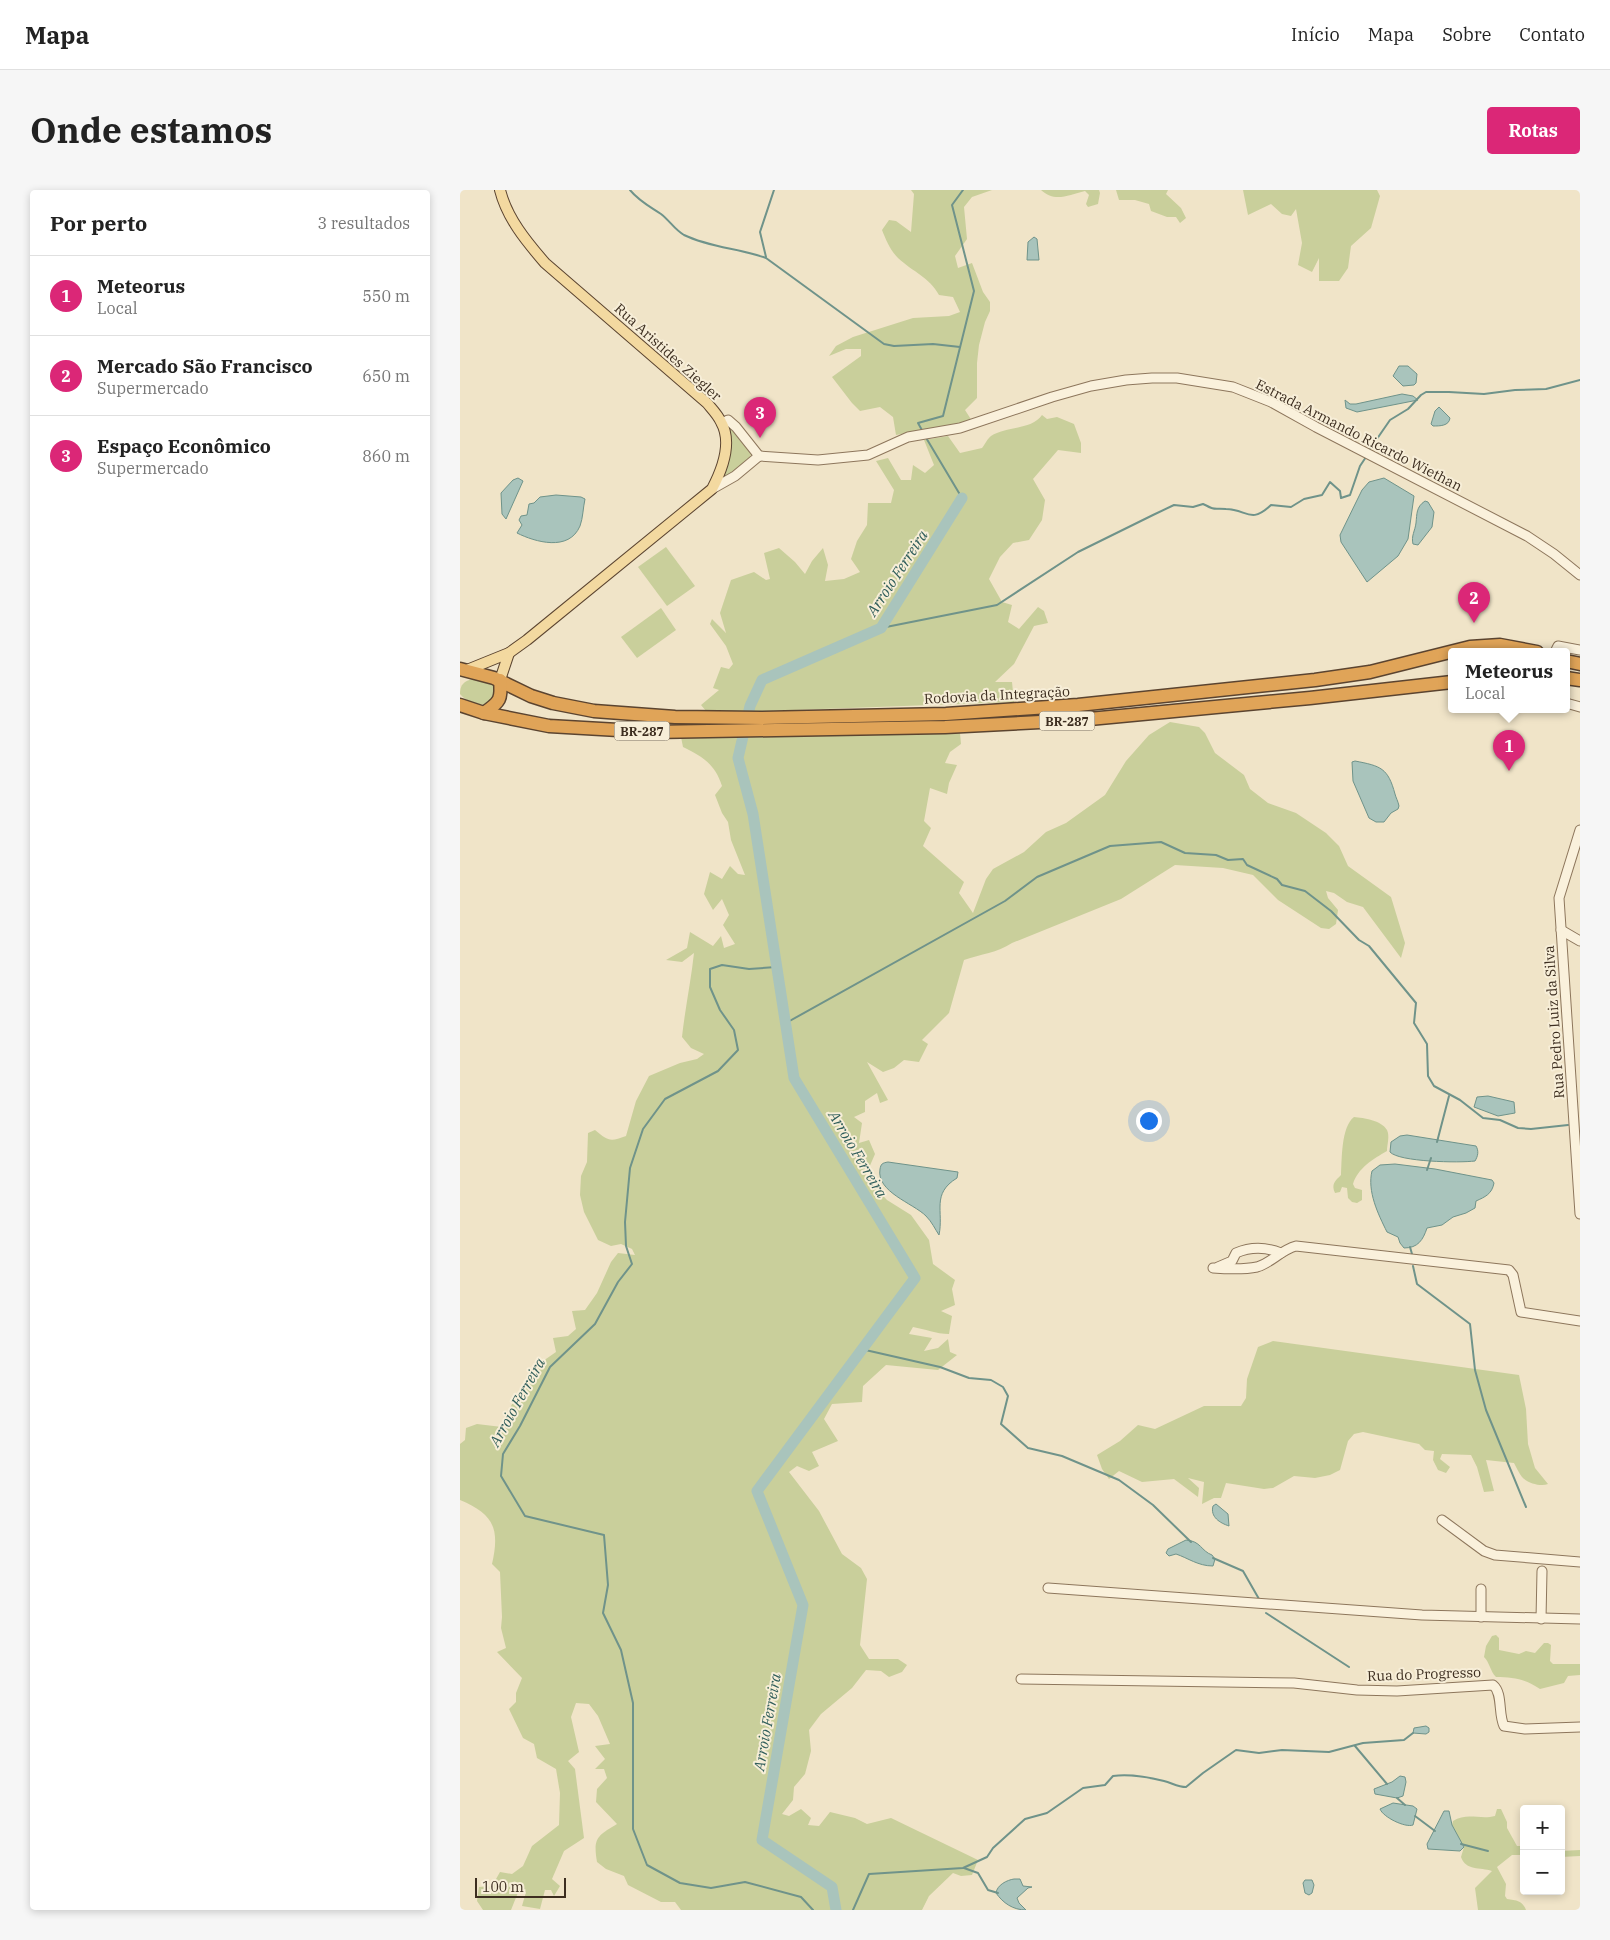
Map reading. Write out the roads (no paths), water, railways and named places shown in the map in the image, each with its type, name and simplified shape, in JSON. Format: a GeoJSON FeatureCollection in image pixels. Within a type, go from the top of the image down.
{"type":"FeatureCollection","features":[{"type":"Feature","properties":{"kind":"highway","name":"Rodovia da Integração"},"geometry":{"type":"LineString","coordinates":[[1483,648],[1500,645],[1516,648]]}},
{"type":"Feature","properties":{"kind":"highway","name":"Rodovia da Integração"},"geometry":{"type":"LineString","coordinates":[[761,724],[1078,705],[1361,674],[1448,655]]}},
{"type":"Feature","properties":{"kind":"highway","name":"Rodovia da Integração"},"geometry":{"type":"LineString","coordinates":[[462,672],[500,680],[553,703],[586,709],[733,724]]}},
{"type":"Feature","properties":{"kind":"highway"},"geometry":{"type":"LineString","coordinates":[[484,713],[497,704],[501,695],[500,680]]}},
{"type":"Feature","properties":{"kind":"highway","name":"Rodovia da Integração"},"geometry":{"type":"LineString","coordinates":[[460,705],[484,713],[549,726],[653,732],[733,724],[945,726],[1079,720],[1448,682]]}},
{"type":"Feature","properties":{"kind":"main road","name":"Rua Aristides Ziegler"},"geometry":{"type":"LineString","coordinates":[[462,672],[509,652],[549,622],[712,489],[724,463],[726,436],[722,423],[707,403],[545,263],[527,242],[515,223],[500,190]]}},
{"type":"Feature","properties":{"kind":"main road"},"geometry":{"type":"LineString","coordinates":[[500,680],[509,652]]}},
{"type":"Feature","properties":{"kind":"street","name":"Estrada Armando Ricardo Wiethan"},"geometry":{"type":"LineString","coordinates":[[760,456],[818,460],[868,455],[908,437],[960,428],[1091,386],[1152,378],[1196,381],[1233,388],[1282,407],[1316,427],[1527,536],[1554,554],[1580,575]]}},
{"type":"Feature","properties":{"kind":"street"},"geometry":{"type":"LineString","coordinates":[[712,489],[735,476],[760,456],[728,420],[722,423]]}},
{"type":"Feature","properties":{"kind":"street"},"geometry":{"type":"LineString","coordinates":[[1557,648],[1558,646],[1569,648]]}},
{"type":"Feature","properties":{"kind":"street","name":"Rua Pedro Luiz da Silva"},"geometry":{"type":"LineString","coordinates":[[1580,830],[1559,898],[1579,1164],[1580,1214]]}},
{"type":"Feature","properties":{"kind":"street"},"geometry":{"type":"LineString","coordinates":[[1561,930],[1580,941]]}},
{"type":"Feature","properties":{"kind":"street"},"geometry":{"type":"LineString","coordinates":[[1281,1253],[1273,1250],[1244,1250],[1236,1253],[1232,1261],[1213,1268],[1235,1269],[1258,1266],[1281,1253],[1287,1248],[1296,1246],[1509,1270],[1513,1275],[1521,1312],[1580,1321]]}},
{"type":"Feature","properties":{"kind":"street"},"geometry":{"type":"LineString","coordinates":[[1442,1520],[1484,1551],[1495,1555],[1580,1562]]}},
{"type":"Feature","properties":{"kind":"street"},"geometry":{"type":"LineString","coordinates":[[1541,1619],[1542,1571]]}},
{"type":"Feature","properties":{"kind":"street"},"geometry":{"type":"LineString","coordinates":[[1048,1588],[1422,1615],[1580,1619]]}},
{"type":"Feature","properties":{"kind":"street"},"geometry":{"type":"LineString","coordinates":[[1481,1589],[1481,1617]]}},
{"type":"Feature","properties":{"kind":"street","name":"Rua do Progresso"},"geometry":{"type":"LineString","coordinates":[[1021,1679],[1294,1683],[1356,1690],[1397,1691],[1493,1685],[1498,1690],[1501,1720],[1504,1726],[1525,1729],[1580,1727]]}},
{"type":"Feature","properties":{"kind":"water"},"geometry":{"type":"Polygon","coordinates":[[[1034,237],[1037,239],[1039,260],[1027,260],[1028,242],[1034,237]]]}},
{"type":"Feature","properties":{"kind":"water"},"geometry":{"type":"Polygon","coordinates":[[[1399,366],[1408,366],[1417,374],[1414,385],[1403,386],[1393,376],[1399,366]]]}},
{"type":"Feature","properties":{"kind":"water"},"geometry":{"type":"Polygon","coordinates":[[[1402,394],[1413,396],[1418,400],[1357,412],[1346,408],[1345,400],[1350,404],[1356,404],[1402,394]]]}},
{"type":"Feature","properties":{"kind":"water"},"geometry":{"type":"Polygon","coordinates":[[[1439,407],[1450,418],[1448,423],[1444,425],[1433,426],[1431,424],[1435,411],[1439,407]]]}},
{"type":"Feature","properties":{"kind":"water"},"geometry":{"type":"Polygon","coordinates":[[[518,478],[523,481],[506,519],[502,514],[501,493],[513,480],[518,478]]]}},
{"type":"Feature","properties":{"kind":"water"},"geometry":{"type":"Polygon","coordinates":[[[1384,478],[1414,496],[1408,539],[1398,556],[1367,582],[1341,542],[1340,535],[1362,490],[1369,482],[1384,478]]]}},
{"type":"Feature","properties":{"kind":"water"},"geometry":{"type":"Polygon","coordinates":[[[556,495],[585,499],[581,523],[575,534],[560,542],[551,543],[542,542],[517,533],[522,525],[519,520],[521,516],[527,515],[529,504],[534,503],[540,497],[556,495]]]}},
{"type":"Feature","properties":{"kind":"water"},"geometry":{"type":"Polygon","coordinates":[[[1425,501],[1428,502],[1434,512],[1432,527],[1418,545],[1413,544],[1418,511],[1425,501]]]}},
{"type":"Feature","properties":{"kind":"water"},"geometry":{"type":"Polygon","coordinates":[[[1355,761],[1382,770],[1386,773],[1392,785],[1399,806],[1384,822],[1376,822],[1369,818],[1353,781],[1352,762],[1355,761]]]}},
{"type":"Feature","properties":{"kind":"water"},"geometry":{"type":"Polygon","coordinates":[[[1488,1096],[1514,1102],[1515,1113],[1498,1116],[1474,1107],[1477,1097],[1488,1096]]]}},
{"type":"Feature","properties":{"kind":"water"},"geometry":{"type":"Polygon","coordinates":[[[1407,1135],[1476,1146],[1478,1150],[1475,1161],[1443,1162],[1417,1160],[1390,1152],[1391,1142],[1400,1136],[1407,1135]]]}},
{"type":"Feature","properties":{"kind":"water"},"geometry":{"type":"Polygon","coordinates":[[[888,1162],[958,1172],[957,1178],[949,1184],[941,1197],[939,1235],[926,1216],[889,1191],[884,1184],[880,1177],[880,1169],[882,1164],[888,1162]]]}},
{"type":"Feature","properties":{"kind":"water"},"geometry":{"type":"Polygon","coordinates":[[[1395,1164],[1435,1169],[1492,1180],[1494,1183],[1490,1192],[1476,1201],[1475,1208],[1453,1217],[1442,1225],[1427,1228],[1424,1236],[1416,1245],[1404,1248],[1398,1237],[1387,1232],[1377,1210],[1371,1186],[1372,1171],[1380,1165],[1395,1164]]]}},
{"type":"Feature","properties":{"kind":"water"},"geometry":{"type":"Polygon","coordinates":[[[1216,1504],[1228,1514],[1229,1526],[1214,1516],[1212,1510],[1216,1504]]]}},
{"type":"Feature","properties":{"kind":"water"},"geometry":{"type":"Polygon","coordinates":[[[1186,1540],[1195,1542],[1212,1555],[1215,1559],[1213,1566],[1198,1563],[1176,1554],[1169,1556],[1166,1553],[1168,1549],[1186,1540]]]}},
{"type":"Feature","properties":{"kind":"water"},"geometry":{"type":"Polygon","coordinates":[[[1426,1726],[1429,1728],[1429,1732],[1426,1734],[1413,1733],[1414,1728],[1426,1726]]]}},
{"type":"Feature","properties":{"kind":"water"},"geometry":{"type":"Polygon","coordinates":[[[1400,1776],[1405,1777],[1406,1782],[1403,1796],[1397,1798],[1375,1794],[1374,1789],[1392,1782],[1400,1776]]]}},
{"type":"Feature","properties":{"kind":"water"},"geometry":{"type":"Polygon","coordinates":[[[1393,1803],[1413,1806],[1417,1809],[1413,1825],[1409,1826],[1400,1823],[1390,1818],[1380,1809],[1393,1803]]]}},
{"type":"Feature","properties":{"kind":"water"},"geometry":{"type":"Polygon","coordinates":[[[1444,1811],[1449,1811],[1452,1825],[1464,1847],[1460,1851],[1428,1849],[1427,1844],[1444,1811]]]}},
{"type":"Feature","properties":{"kind":"water"},"geometry":{"type":"Polygon","coordinates":[[[1020,1879],[1023,1886],[1032,1887],[1028,1888],[1017,1898],[1026,1910],[1017,1909],[1009,1905],[996,1893],[1003,1883],[1020,1879]]]}},
{"type":"Feature","properties":{"kind":"water"},"geometry":{"type":"Polygon","coordinates":[[[1305,1880],[1312,1880],[1314,1885],[1312,1893],[1309,1895],[1305,1893],[1303,1883],[1305,1880]]]}},
{"type":"Feature","properties":{"kind":"waterway"},"geometry":{"type":"LineString","coordinates":[[630,190],[664,216],[684,235],[704,243],[766,258],[884,344],[894,346],[933,344],[960,347]]}},
{"type":"Feature","properties":{"kind":"waterway"},"geometry":{"type":"LineString","coordinates":[[766,257],[760,232],[774,190]]}},
{"type":"Feature","properties":{"kind":"waterway","name":"Arroio Ferreira"},"geometry":{"type":"LineString","coordinates":[[923,432],[918,423],[943,416],[974,291],[952,205],[963,190]]}},
{"type":"Feature","properties":{"kind":"waterway"},"geometry":{"type":"LineString","coordinates":[[1370,449],[1390,420],[1408,409],[1426,392],[1484,394],[1546,389],[1580,380]]}},
{"type":"Feature","properties":{"kind":"waterway","name":"Arroio Ferreira"},"geometry":{"type":"LineString","coordinates":[[925,436],[962,498]]}},
{"type":"Feature","properties":{"kind":"waterway"},"geometry":{"type":"LineString","coordinates":[[881,628],[997,605],[1078,552],[1174,505],[1193,507],[1203,504],[1213,508],[1253,515],[1264,511],[1271,505],[1291,507],[1304,499],[1322,495],[1330,482],[1340,491],[1341,498],[1350,495],[1360,466],[1366,457]]}},
{"type":"Feature","properties":{"kind":"waterway","name":"Arroio Ferreira"},"geometry":{"type":"LineString","coordinates":[[836,1910],[832,1887],[762,1840],[803,1605],[757,1491],[915,1278],[794,1078],[753,814],[738,758],[750,706],[762,680],[881,628],[962,498]]}},
{"type":"Feature","properties":{"kind":"waterway"},"geometry":{"type":"LineString","coordinates":[[786,1023],[1005,901],[1037,877],[1110,846],[1161,842],[1185,853],[1216,855],[1228,860],[1243,859],[1247,865],[1277,879],[1282,885],[1305,891],[1331,911],[1359,940],[1369,946],[1416,1003],[1414,1023],[1427,1044],[1428,1076],[1434,1086],[1460,1100],[1483,1118],[1500,1120],[1518,1128],[1531,1129],[1568,1125]]}},
{"type":"Feature","properties":{"kind":"waterway","name":"Arroio Ferreira"},"geometry":{"type":"LineString","coordinates":[[776,967],[749,969],[722,965],[710,969],[710,987],[720,1010],[734,1030],[738,1050],[718,1071],[665,1099],[643,1129],[630,1168],[625,1222],[626,1246],[632,1264],[618,1282],[595,1324],[550,1367],[520,1426],[503,1454],[501,1476],[525,1516],[604,1535],[608,1585],[603,1613],[621,1650],[633,1703],[633,1829],[647,1865],[680,1883],[711,1888],[745,1882],[801,1897],[813,1910]]}},
{"type":"Feature","properties":{"kind":"waterway"},"geometry":{"type":"LineString","coordinates":[[1437,1142],[1449,1096]]}},
{"type":"Feature","properties":{"kind":"waterway"},"geometry":{"type":"LineString","coordinates":[[1427,1170],[1431,1158]]}},
{"type":"Feature","properties":{"kind":"waterway"},"geometry":{"type":"LineString","coordinates":[[1410,1247],[1412,1254]]}},
{"type":"Feature","properties":{"kind":"waterway"},"geometry":{"type":"LineString","coordinates":[[1413,1266],[1417,1284],[1470,1324],[1475,1370],[1486,1410],[1526,1507]]}},
{"type":"Feature","properties":{"kind":"waterway"},"geometry":{"type":"LineString","coordinates":[[861,1349],[940,1367],[969,1378],[991,1380],[1003,1387],[1008,1396],[1001,1424],[1028,1448],[1062,1456],[1119,1480],[1153,1505],[1191,1542]]}},
{"type":"Feature","properties":{"kind":"waterway"},"geometry":{"type":"LineString","coordinates":[[1213,1558],[1243,1571],[1259,1599]]}},
{"type":"Feature","properties":{"kind":"waterway"},"geometry":{"type":"LineString","coordinates":[[1266,1613],[1349,1667]]}},
{"type":"Feature","properties":{"kind":"waterway"},"geometry":{"type":"LineString","coordinates":[[853,1910],[869,1874],[963,1868],[987,1857],[993,1848],[1025,1819],[1047,1813],[1083,1788],[1105,1785],[1113,1776],[1145,1777],[1186,1787],[1236,1750],[1259,1753],[1282,1750],[1329,1752],[1363,1743],[1404,1740],[1413,1733]]}},
{"type":"Feature","properties":{"kind":"waterway"},"geometry":{"type":"LineString","coordinates":[[1355,1746],[1387,1784]]}},
{"type":"Feature","properties":{"kind":"waterway"},"geometry":{"type":"LineString","coordinates":[[1397,1798],[1405,1805]]}},
{"type":"Feature","properties":{"kind":"waterway"},"geometry":{"type":"LineString","coordinates":[[1415,1816],[1435,1831]]}},
{"type":"Feature","properties":{"kind":"waterway"},"geometry":{"type":"LineString","coordinates":[[1461,1844],[1488,1851]]}},
{"type":"Feature","properties":{"kind":"waterway"},"geometry":{"type":"LineString","coordinates":[[964,1868],[978,1873],[988,1890],[998,1893]]}},
{"type":"Feature","properties":{"kind":"place","name":"Espaço Econômico"},"geometry":{"type":"Point","coordinates":[760,438]}},
{"type":"Feature","properties":{"kind":"place","name":"Mercado São Francisco"},"geometry":{"type":"Point","coordinates":[1474,623]}},
{"type":"Feature","properties":{"kind":"place","name":"Meteorus"},"geometry":{"type":"Point","coordinates":[1509,771]}}]}
